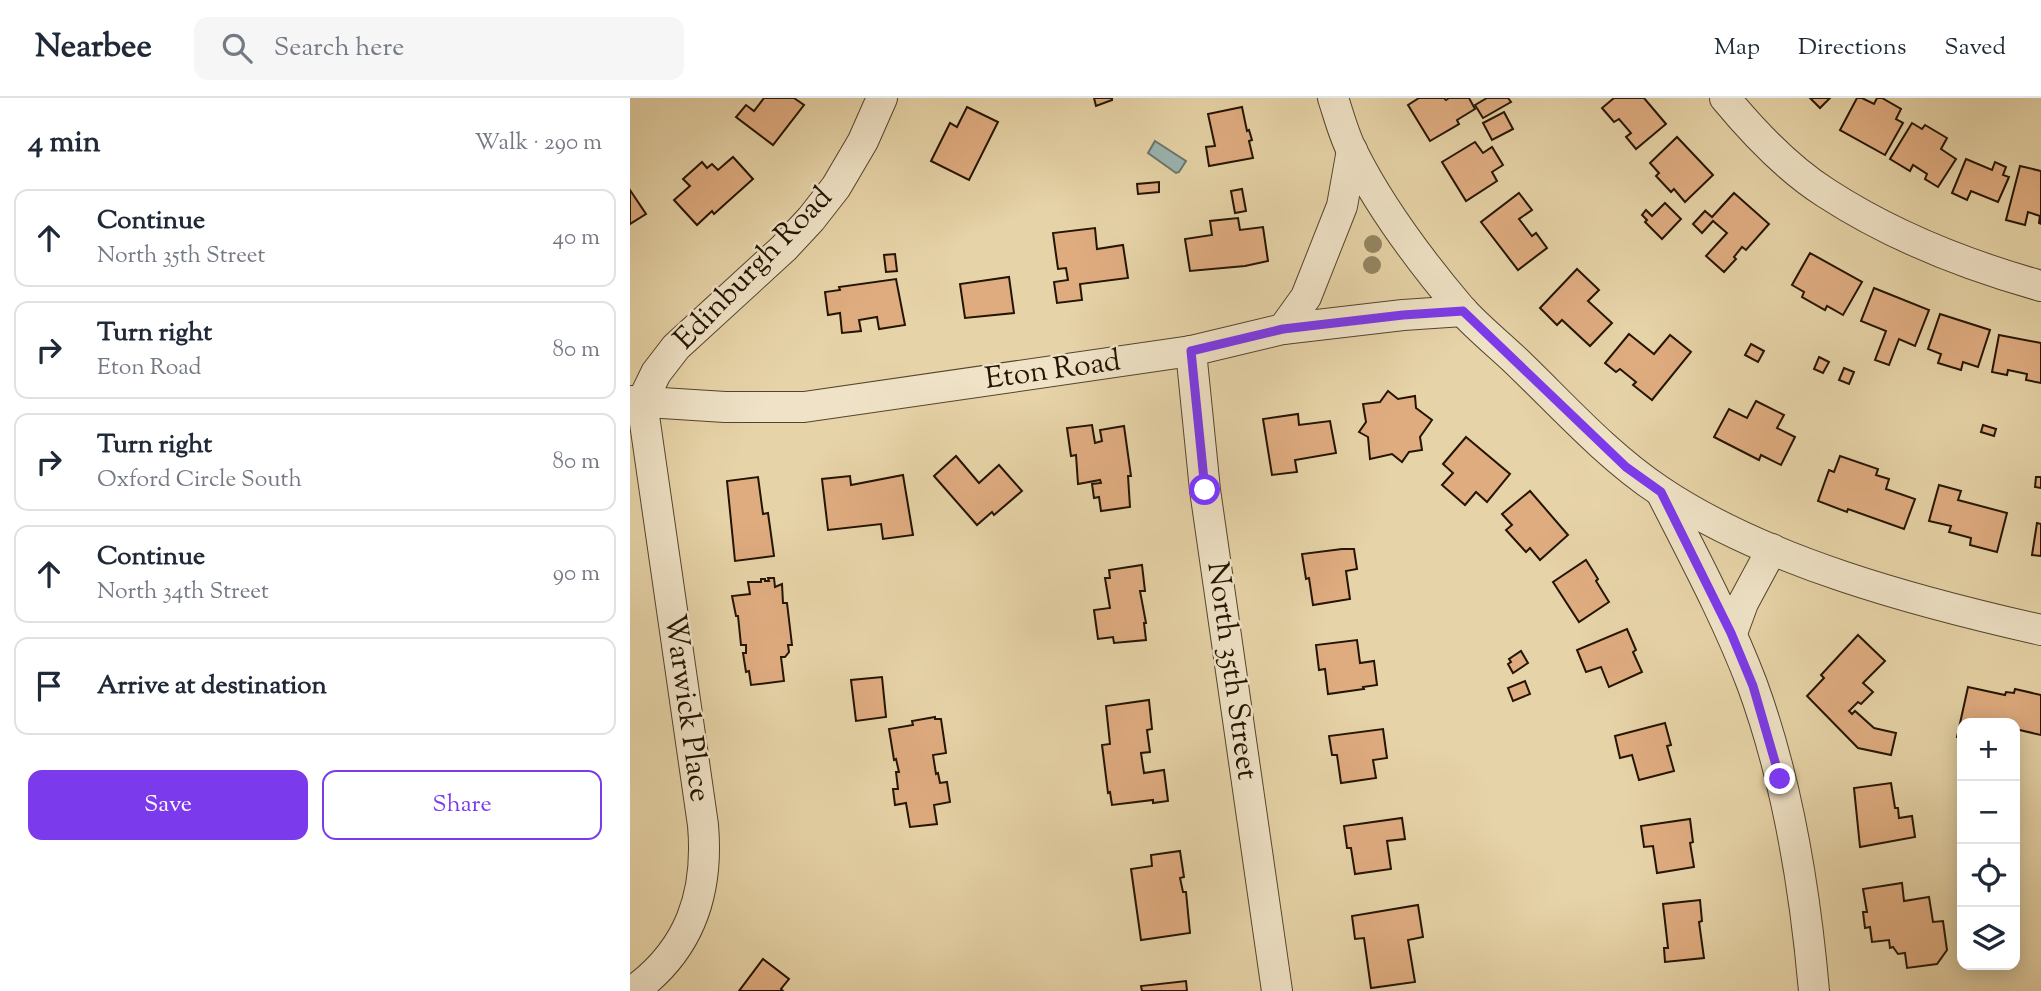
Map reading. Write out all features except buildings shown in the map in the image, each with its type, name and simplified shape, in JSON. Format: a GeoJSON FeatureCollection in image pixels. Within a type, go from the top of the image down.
{"type":"FeatureCollection","features":[{"type":"Feature","properties":{"kind":"street","name":"Edinburgh Road"},"geometry":{"type":"LineString","coordinates":[[636,401],[676,347],[811,219],[836,187],[863,141],[882,98]]}},
{"type":"Feature","properties":{"kind":"street"},"geometry":{"type":"LineString","coordinates":[[1333,98],[1352,150],[1371,186],[1421,258],[1463,311],[1626,467],[1661,492],[1715,523],[1772,550],[1923,600],[2041,630]]}},
{"type":"Feature","properties":{"kind":"street"},"geometry":{"type":"LineString","coordinates":[[1725,98],[1783,159],[1825,192],[1898,234],[1948,256],[2000,275],[2041,286]]}},
{"type":"Feature","properties":{"kind":"street"},"geometry":{"type":"LineString","coordinates":[[1283,329],[1306,297],[1342,206],[1352,150]]}},
{"type":"Feature","properties":{"kind":"street","name":"Eton Road"},"geometry":{"type":"LineString","coordinates":[[636,401],[725,407],[804,407],[1191,351],[1283,329],[1463,311]]}},
{"type":"Feature","properties":{"kind":"street","name":"North 35th Street"},"geometry":{"type":"LineString","coordinates":[[1191,351],[1205,490],[1277,991]]}},
{"type":"Feature","properties":{"kind":"street","name":"Warwick Place"},"geometry":{"type":"LineString","coordinates":[[633,991],[649,979],[672,954],[690,925],[704,870],[703,825],[636,401]]}},
{"type":"Feature","properties":{"kind":"street"},"geometry":{"type":"LineString","coordinates":[[1661,492],[1731,633],[1753,686],[1780,779],[1808,922],[1814,991]]}},
{"type":"Feature","properties":{"kind":"street"},"geometry":{"type":"LineString","coordinates":[[1731,633],[1743,603],[1772,550]]}},
{"type":"Feature","properties":{"kind":"water"},"geometry":{"type":"Polygon","coordinates":[[[1155,141],[1186,161],[1179,172],[1176,173],[1148,153],[1155,141]]]}},
{"type":"Feature","properties":{"kind":"route"},"geometry":{"type":"LineString","coordinates":[[1205,490],[1191,351],[1283,329],[1463,311],[1626,467],[1661,492],[1731,633],[1753,686],[1780,779]]}}]}
